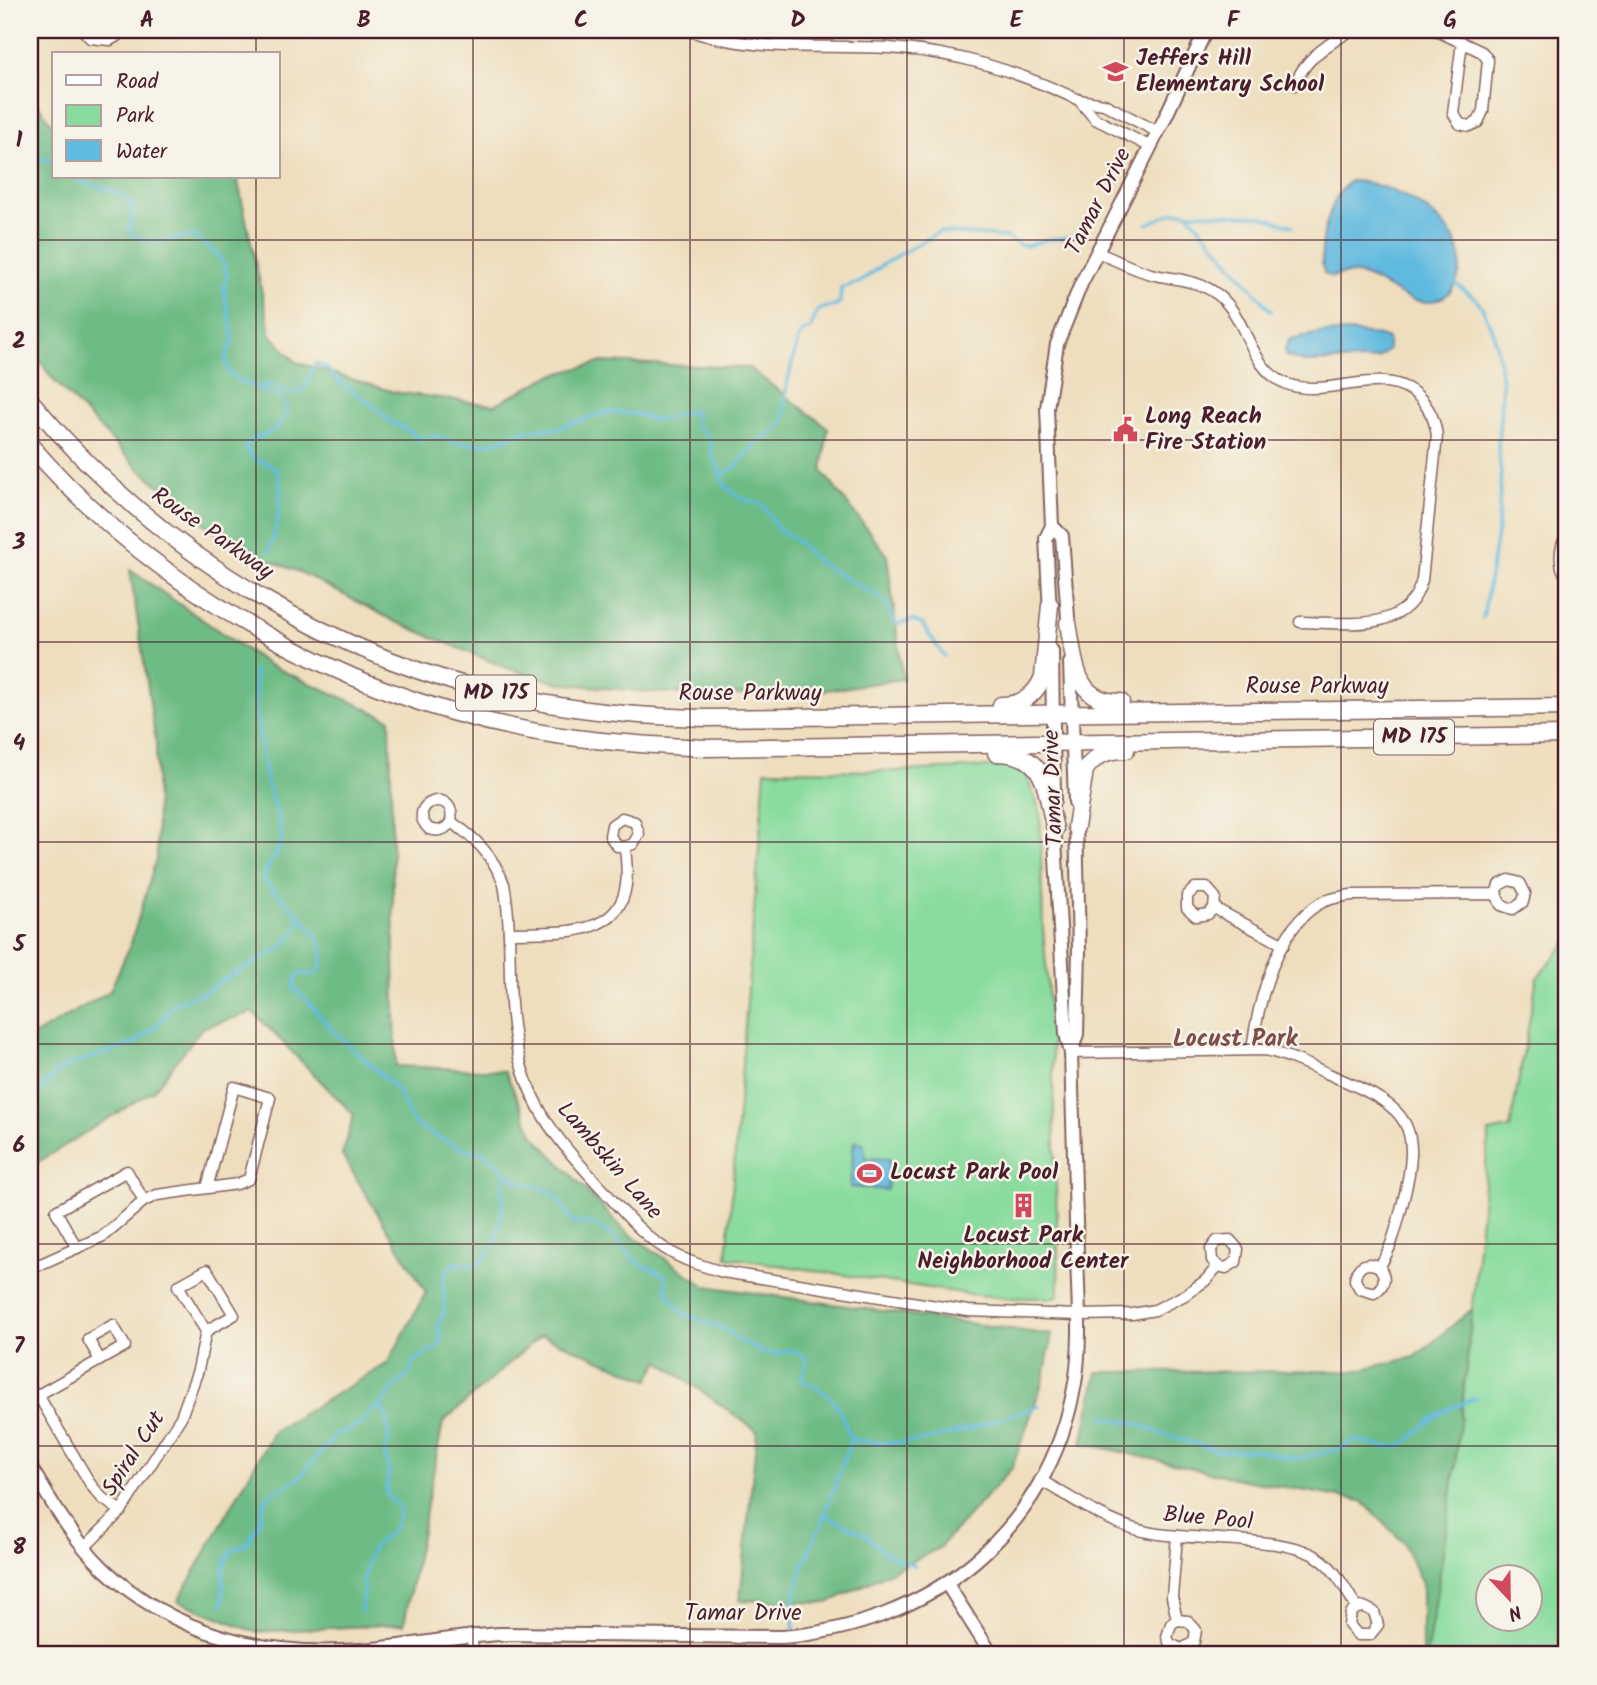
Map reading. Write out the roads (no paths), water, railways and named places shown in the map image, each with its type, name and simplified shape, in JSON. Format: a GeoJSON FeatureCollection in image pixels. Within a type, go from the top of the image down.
{"type":"FeatureCollection","features":[{"type":"Feature","properties":{"kind":"main road","name":"Rouse Parkway"},"geometry":{"type":"LineString","coordinates":[[30,400],[129,503],[168,535],[260,598],[383,658],[502,695],[587,710],[650,717],[1567,707]]}},
{"type":"Feature","properties":{"kind":"main road","name":"MD 175"},"geometry":{"type":"LineString","coordinates":[[30,445],[108,523],[200,593],[284,644],[371,684],[411,698],[494,722],[581,739],[706,748],[1567,734]]}},
{"type":"Feature","properties":{"kind":"main road"},"geometry":{"type":"LineString","coordinates":[[824,716],[918,707],[1019,703],[1034,692],[1043,677],[1050,605]]}},
{"type":"Feature","properties":{"kind":"main road"},"geometry":{"type":"LineString","coordinates":[[1068,623],[1079,679],[1084,688],[1108,703],[1233,702],[1309,710]]}},
{"type":"Feature","properties":{"kind":"main road"},"geometry":{"type":"LineString","coordinates":[[1076,827],[1085,770],[1106,752],[1185,748],[1260,738]]}},
{"type":"Feature","properties":{"kind":"main road"},"geometry":{"type":"LineString","coordinates":[[878,744],[921,752],[1013,753],[1025,757],[1040,773],[1055,829]]}},
{"type":"Feature","properties":{"kind":"street"},"geometry":{"type":"LineString","coordinates":[[83,30],[90,38],[110,40],[117,36],[119,30]]}},
{"type":"Feature","properties":{"kind":"street"},"geometry":{"type":"LineString","coordinates":[[687,30],[734,43],[763,46],[887,48],[941,53],[995,65],[1079,100],[1104,104],[1158,132]]}},
{"type":"Feature","properties":{"kind":"street","name":"Tamar Drive"},"geometry":{"type":"LineString","coordinates":[[30,1466],[67,1526],[104,1569],[127,1588],[194,1628],[251,1646],[295,1653],[358,1651],[471,1635],[810,1635],[850,1627],[918,1600],[947,1584],[981,1557],[1008,1528],[1025,1507],[1056,1448],[1067,1418],[1075,1382],[1078,1315],[1071,1053],[1066,1034],[1052,761],[1055,743],[1046,538],[1052,526],[1047,447],[1047,408],[1051,373],[1067,314],[1206,30]]}},
{"type":"Feature","properties":{"kind":"street"},"geometry":{"type":"LineString","coordinates":[[1295,85],[1298,75],[1314,55],[1351,30]]}},
{"type":"Feature","properties":{"kind":"street"},"geometry":{"type":"LineString","coordinates":[[1435,30],[1462,42],[1482,52],[1488,65],[1483,111],[1478,122],[1469,126],[1460,124],[1453,113],[1462,42]]}},
{"type":"Feature","properties":{"kind":"street"},"geometry":{"type":"LineString","coordinates":[[1079,100],[1095,119],[1150,147]]}},
{"type":"Feature","properties":{"kind":"street"},"geometry":{"type":"LineString","coordinates":[[1097,252],[1152,274],[1188,280],[1215,293],[1229,304],[1238,316],[1253,350],[1268,372],[1289,385],[1314,387],[1395,383],[1417,394],[1433,414],[1437,436],[1422,580],[1415,597],[1403,612],[1384,621],[1300,622]]}},
{"type":"Feature","properties":{"kind":"street","name":"Tamar Drive"},"geometry":{"type":"LineString","coordinates":[[1052,526],[1062,536],[1073,712],[1079,950],[1077,1034],[1071,1053]]}},
{"type":"Feature","properties":{"kind":"street"},"geometry":{"type":"LineString","coordinates":[[1567,536],[1562,544],[1562,568],[1567,576]]}},
{"type":"Feature","properties":{"kind":"street","name":"Lambskin Lane"},"geometry":{"type":"LineString","coordinates":[[451,822],[476,841],[499,871],[506,898],[512,1015],[517,1049],[529,1090],[538,1109],[562,1144],[636,1227],[666,1250],[701,1266],[723,1272],[968,1311],[1078,1315],[1132,1314],[1155,1310],[1185,1295],[1205,1281],[1218,1266]]}},
{"type":"Feature","properties":{"kind":"street"},"geometry":{"type":"LineString","coordinates":[[509,933],[576,930],[593,927],[605,921],[614,913],[624,895],[625,847]]}},
{"type":"Feature","properties":{"kind":"street"},"geometry":{"type":"LineString","coordinates":[[1252,1049],[1259,1003],[1284,945],[1297,923],[1308,912],[1333,898],[1351,895],[1496,894]]}},
{"type":"Feature","properties":{"kind":"street"},"geometry":{"type":"LineString","coordinates":[[1214,908],[1284,945]]}},
{"type":"Feature","properties":{"kind":"street"},"geometry":{"type":"LineString","coordinates":[[1071,1053],[1252,1049],[1279,1053],[1375,1094],[1398,1112],[1410,1136],[1412,1163],[1391,1247],[1379,1267]]}},
{"type":"Feature","properties":{"kind":"street"},"geometry":{"type":"LineString","coordinates":[[30,1269],[103,1237],[144,1201],[157,1195],[237,1184],[249,1179],[271,1098],[234,1087],[206,1188]]}},
{"type":"Feature","properties":{"kind":"street"},"geometry":{"type":"LineString","coordinates":[[77,1248],[56,1211],[127,1171],[144,1201]]}},
{"type":"Feature","properties":{"kind":"street"},"geometry":{"type":"LineString","coordinates":[[207,1270],[234,1315],[205,1331],[178,1286],[207,1270]]}},
{"type":"Feature","properties":{"kind":"street","name":"Spiral Cut"},"geometry":{"type":"LineString","coordinates":[[85,1547],[121,1511],[181,1417],[198,1370],[205,1331]]}},
{"type":"Feature","properties":{"kind":"street"},"geometry":{"type":"LineString","coordinates":[[100,1360],[38,1395],[91,1485],[121,1511]]}},
{"type":"Feature","properties":{"kind":"street","name":"Blue Pool"},"geometry":{"type":"LineString","coordinates":[[1040,1479],[1118,1523],[1136,1530],[1283,1545],[1309,1552],[1330,1567],[1357,1608]]}},
{"type":"Feature","properties":{"kind":"street"},"geometry":{"type":"LineString","coordinates":[[1177,1536],[1172,1598],[1177,1620]]}},
{"type":"Feature","properties":{"kind":"street"},"geometry":{"type":"LineString","coordinates":[[947,1584],[992,1655]]}},
{"type":"Feature","properties":{"kind":"street"},"geometry":{"type":"LineString","coordinates":[[471,1635],[474,1655]]}},
{"type":"Feature","properties":{"kind":"water"},"geometry":{"type":"Polygon","coordinates":[[[1350,181],[1385,188],[1405,197],[1441,222],[1453,238],[1460,256],[1459,274],[1448,294],[1430,302],[1416,301],[1362,275],[1347,273],[1331,277],[1324,273],[1322,250],[1326,224],[1336,199],[1350,181]]]}},
{"type":"Feature","properties":{"kind":"water"},"geometry":{"type":"Polygon","coordinates":[[[1353,332],[1388,339],[1388,350],[1378,358],[1367,360],[1304,362],[1286,356],[1285,349],[1290,339],[1321,333],[1353,332]]]}},
{"type":"Feature","properties":{"kind":"water","name":"Locust Park Pool"},"geometry":{"type":"Polygon","coordinates":[[[854,1142],[863,1143],[866,1158],[890,1159],[887,1190],[850,1187],[854,1142]]]}},
{"type":"Feature","properties":{"kind":"waterway"},"geometry":{"type":"LineString","coordinates":[[30,163],[47,159],[52,162]]}},
{"type":"Feature","properties":{"kind":"waterway"},"geometry":{"type":"LineString","coordinates":[[74,178],[122,195],[134,208],[129,230],[135,236],[151,241],[194,236],[217,254],[224,264],[227,276],[224,289],[233,338],[226,358],[228,373],[242,382],[281,398],[287,409],[277,427],[248,443],[245,449],[254,458],[276,468],[279,478],[279,510],[269,552]]}},
{"type":"Feature","properties":{"kind":"waterway"},"geometry":{"type":"LineString","coordinates":[[1147,224],[1174,212],[1260,216],[1293,226]]}},
{"type":"Feature","properties":{"kind":"waterway"},"geometry":{"type":"LineString","coordinates":[[1188,213],[1271,311]]}},
{"type":"Feature","properties":{"kind":"waterway"},"geometry":{"type":"LineString","coordinates":[[722,474],[737,466],[753,445],[771,434],[784,420],[786,388],[798,339],[803,331],[811,329],[818,311],[836,306],[840,302],[841,288],[860,282],[885,263],[939,232],[1005,237],[1027,246],[1043,240],[1072,237]]}},
{"type":"Feature","properties":{"kind":"waterway"},"geometry":{"type":"LineString","coordinates":[[1453,282],[1476,299],[1483,309],[1494,334],[1502,385],[1498,446],[1501,473],[1498,528],[1483,618]]}},
{"type":"Feature","properties":{"kind":"waterway"},"geometry":{"type":"LineString","coordinates":[[259,389],[270,384],[290,393],[300,391],[306,385],[316,363],[328,369],[336,379],[376,408],[389,421],[413,433],[417,439],[438,436],[453,442],[481,444],[495,442],[526,430],[558,428],[606,412],[637,414],[654,420],[691,411],[695,413],[697,427],[710,440],[712,453],[725,486],[742,499],[762,504],[779,530],[795,539],[819,563],[878,596],[888,607],[896,624],[913,620],[922,624],[944,656]]}},
{"type":"Feature","properties":{"kind":"waterway"},"geometry":{"type":"LineString","coordinates":[[254,669],[264,764],[281,832],[280,845],[264,879],[306,923],[322,948],[323,961],[316,974],[298,974],[293,986],[295,989],[330,1027],[395,1088],[409,1114],[421,1128],[453,1145],[487,1155],[513,1179],[553,1194],[575,1224],[588,1223],[614,1237],[637,1262],[666,1277],[667,1293],[685,1315],[727,1330],[735,1338],[762,1352],[776,1354],[790,1350],[803,1355],[807,1360],[803,1381],[817,1387],[833,1400],[842,1415],[851,1439],[797,1587],[792,1611],[797,1655]]}},
{"type":"Feature","properties":{"kind":"waterway"},"geometry":{"type":"LineString","coordinates":[[30,1101],[66,1066],[133,1044],[158,1025],[175,1003],[205,992],[280,949],[296,930],[301,916]]}},
{"type":"Feature","properties":{"kind":"waterway"},"geometry":{"type":"LineString","coordinates":[[223,1604],[224,1568],[227,1558],[232,1550],[246,1544],[258,1525],[265,1500],[298,1479],[336,1434],[362,1424],[370,1410],[380,1406],[393,1388],[409,1375],[413,1362],[440,1345],[437,1325],[444,1314],[444,1276],[454,1263],[474,1266],[481,1262],[491,1249],[502,1215],[502,1188],[506,1174]]}},
{"type":"Feature","properties":{"kind":"waterway"},"geometry":{"type":"LineString","coordinates":[[1103,1417],[1138,1424],[1220,1451],[1256,1450],[1296,1459],[1341,1449],[1355,1440],[1383,1447],[1399,1446],[1436,1416],[1476,1398]]}},
{"type":"Feature","properties":{"kind":"waterway"},"geometry":{"type":"LineString","coordinates":[[361,1612],[367,1561],[375,1546],[393,1530],[400,1510],[386,1492],[389,1469],[385,1453],[389,1436],[386,1417],[380,1406]]}},
{"type":"Feature","properties":{"kind":"waterway"},"geometry":{"type":"LineString","coordinates":[[851,1439],[899,1443],[940,1437],[1039,1406]]}},
{"type":"Feature","properties":{"kind":"waterway"},"geometry":{"type":"LineString","coordinates":[[825,1515],[866,1535],[885,1553],[915,1566]]}},
{"type":"Feature","properties":{"kind":"place","name":"Jeffers Hill Elementary School"},"geometry":{"type":"Point","coordinates":[1116,72]}},
{"type":"Feature","properties":{"kind":"place","name":"Long Reach Fire Station"},"geometry":{"type":"Point","coordinates":[1125,430]}},
{"type":"Feature","properties":{"kind":"place","name":"Locust Park Pool"},"geometry":{"type":"Point","coordinates":[870,1173]}},
{"type":"Feature","properties":{"kind":"place","name":"Locust Park Neighborhood Center"},"geometry":{"type":"Point","coordinates":[1023,1206]}},
{"type":"Feature","properties":{"kind":"district","name":"Locust Park"},"geometry":{"type":"Point","coordinates":[1235,1039]}}]}
